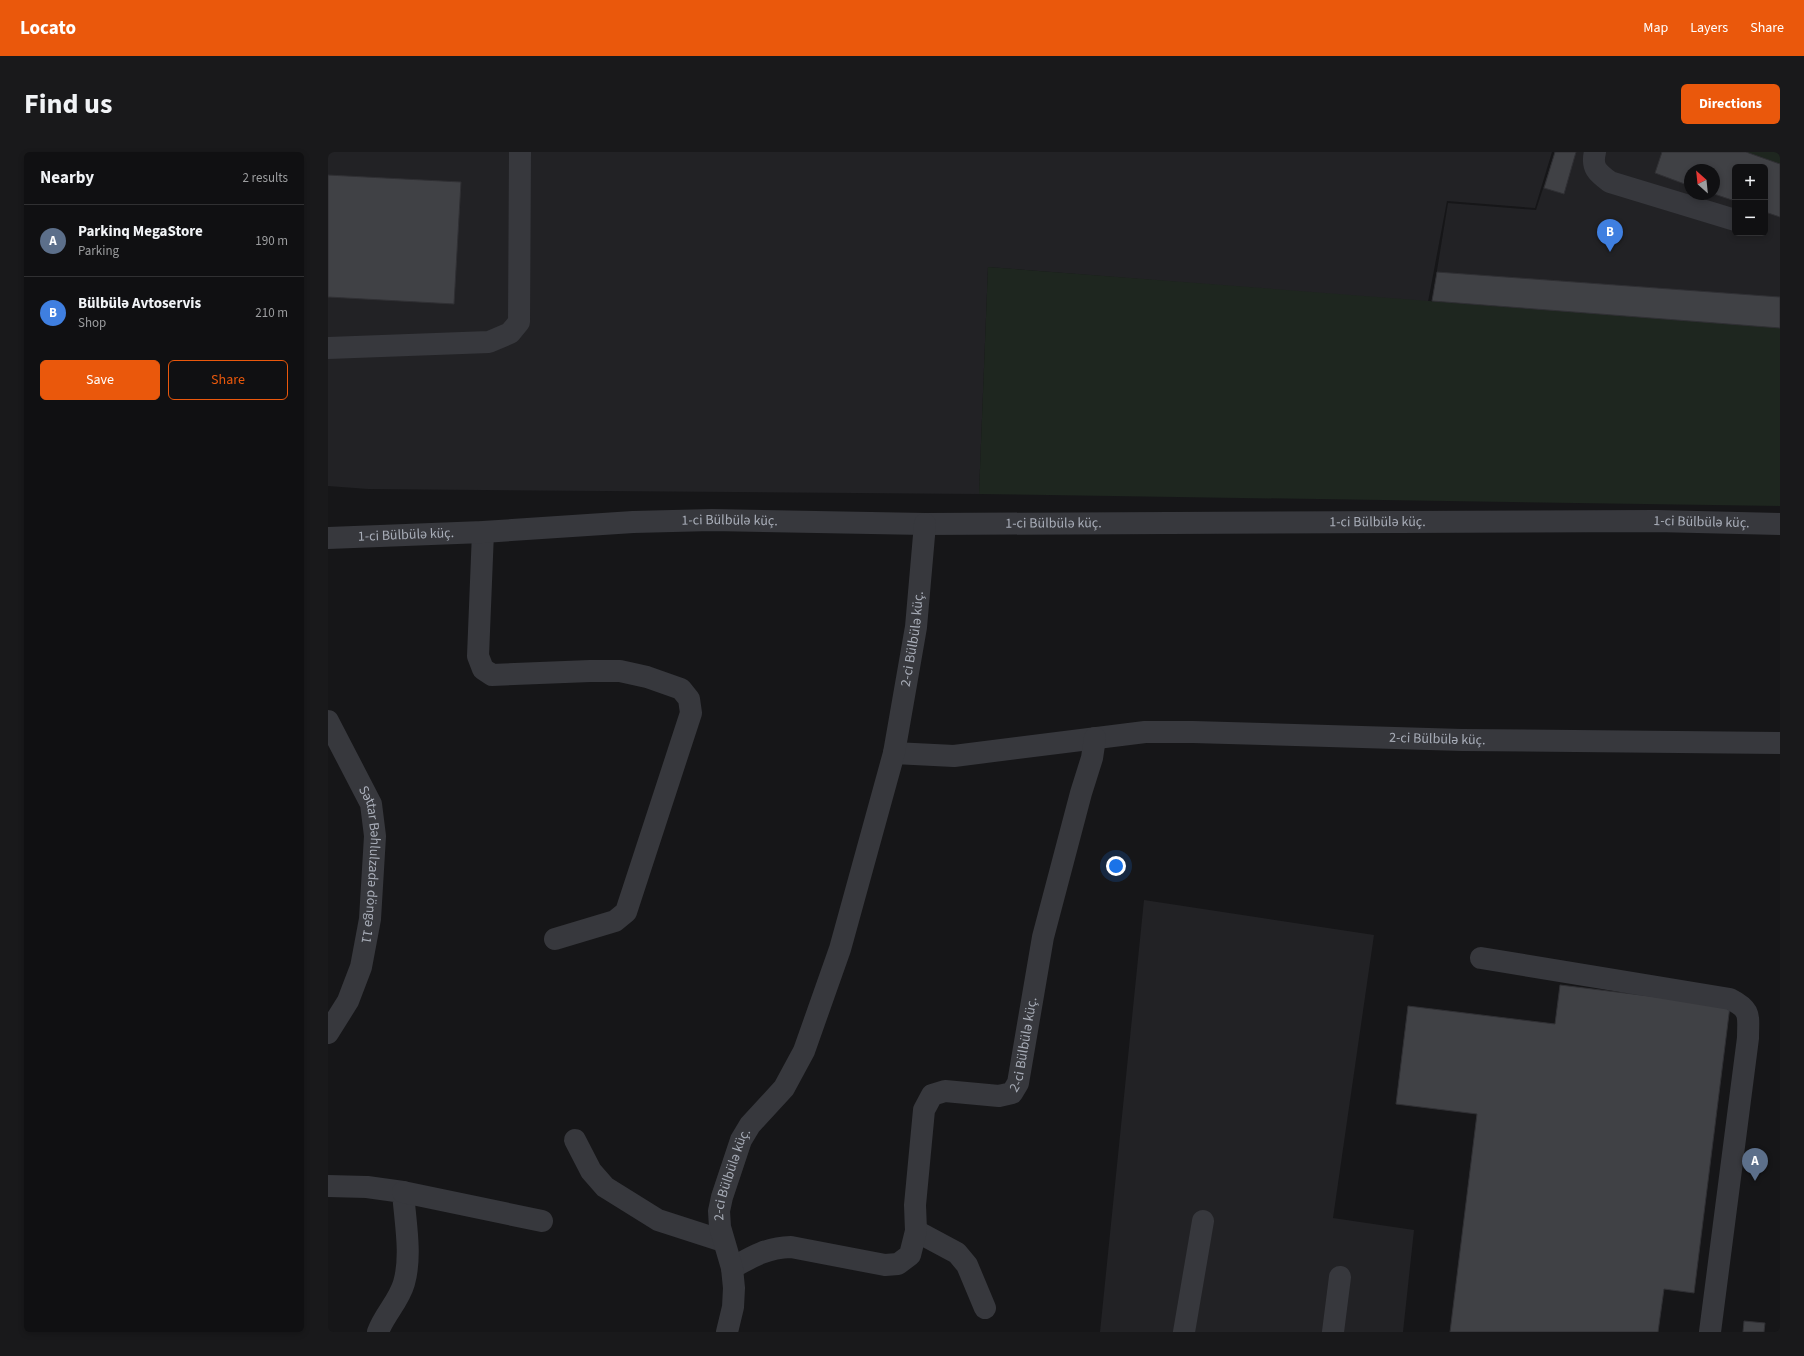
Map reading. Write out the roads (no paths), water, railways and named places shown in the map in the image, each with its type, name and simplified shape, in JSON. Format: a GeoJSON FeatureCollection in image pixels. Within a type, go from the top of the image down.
{"type":"FeatureCollection","features":[{"type":"Feature","properties":{"kind":"street"},"geometry":{"type":"LineString","coordinates":[[328,348],[489,342],[510,333],[519,322],[520,152]]}},
{"type":"Feature","properties":{"kind":"street"},"geometry":{"type":"LineString","coordinates":[[1595,152],[1593,161],[1599,174],[1610,182],[1732,219]]}},
{"type":"Feature","properties":{"kind":"street","name":"1-ci Bülbülə küç."},"geometry":{"type":"LineString","coordinates":[[328,538],[483,532],[617,523],[712,520],[925,524],[1648,521],[1780,524]]}},
{"type":"Feature","properties":{"kind":"street","name":"2-ci Bülbülə küç."},"geometry":{"type":"LineString","coordinates":[[727,1332],[734,1295],[732,1268],[720,1227],[719,1211],[722,1196],[736,1152],[750,1125],[784,1088],[804,1051],[840,949],[894,753],[916,627],[925,524]]}},
{"type":"Feature","properties":{"kind":"street"},"geometry":{"type":"LineString","coordinates":[[483,532],[478,656],[483,669],[492,675],[620,671],[648,677],[681,689],[689,699],[691,713],[626,912],[615,921],[556,939]]}},
{"type":"Feature","properties":{"kind":"street","name":"Səttar Bəhlulzadə döngə 11"},"geometry":{"type":"LineString","coordinates":[[328,721],[370,804],[375,836],[370,919],[360,967],[348,1001],[328,1033]]}},
{"type":"Feature","properties":{"kind":"street","name":"2-ci Bülbülə küç."},"geometry":{"type":"LineString","coordinates":[[894,753],[954,756],[1145,732],[1193,732],[1462,740],[1780,743]]}},
{"type":"Feature","properties":{"kind":"street","name":"2-ci Bülbülə küç."},"geometry":{"type":"LineString","coordinates":[[732,1268],[759,1252],[775,1248],[791,1247],[885,1265],[898,1264],[910,1255],[916,1231],[915,1205],[924,1110],[932,1096],[945,1091],[999,1096],[1012,1093],[1018,1083],[1043,937],[1092,758],[1095,738]]}},
{"type":"Feature","properties":{"kind":"street"},"geometry":{"type":"LineString","coordinates":[[1481,958],[1730,999],[1743,1005],[1748,1016],[1748,1038],[1710,1332]]}},
{"type":"Feature","properties":{"kind":"street"},"geometry":{"type":"LineString","coordinates":[[575,1140],[592,1171],[605,1187],[658,1220],[723,1241]]}},
{"type":"Feature","properties":{"kind":"street"},"geometry":{"type":"LineString","coordinates":[[328,1186],[367,1187],[403,1192],[542,1221]]}},
{"type":"Feature","properties":{"kind":"street"},"geometry":{"type":"LineString","coordinates":[[378,1332],[380,1324],[403,1285],[406,1270],[407,1263],[403,1192]]}},
{"type":"Feature","properties":{"kind":"street"},"geometry":{"type":"LineString","coordinates":[[1184,1332],[1203,1221]]}},
{"type":"Feature","properties":{"kind":"street"},"geometry":{"type":"LineString","coordinates":[[916,1231],[957,1253],[967,1265],[985,1308]]}},
{"type":"Feature","properties":{"kind":"street"},"geometry":{"type":"LineString","coordinates":[[1333,1332],[1340,1277]]}},
{"type":"Feature","properties":{"kind":"place","name":"Bülbülə Avtoservis"},"geometry":{"type":"Point","coordinates":[1610,252]}},
{"type":"Feature","properties":{"kind":"place","name":"Parkinq MegaStore"},"geometry":{"type":"Point","coordinates":[1755,1181]}}]}
